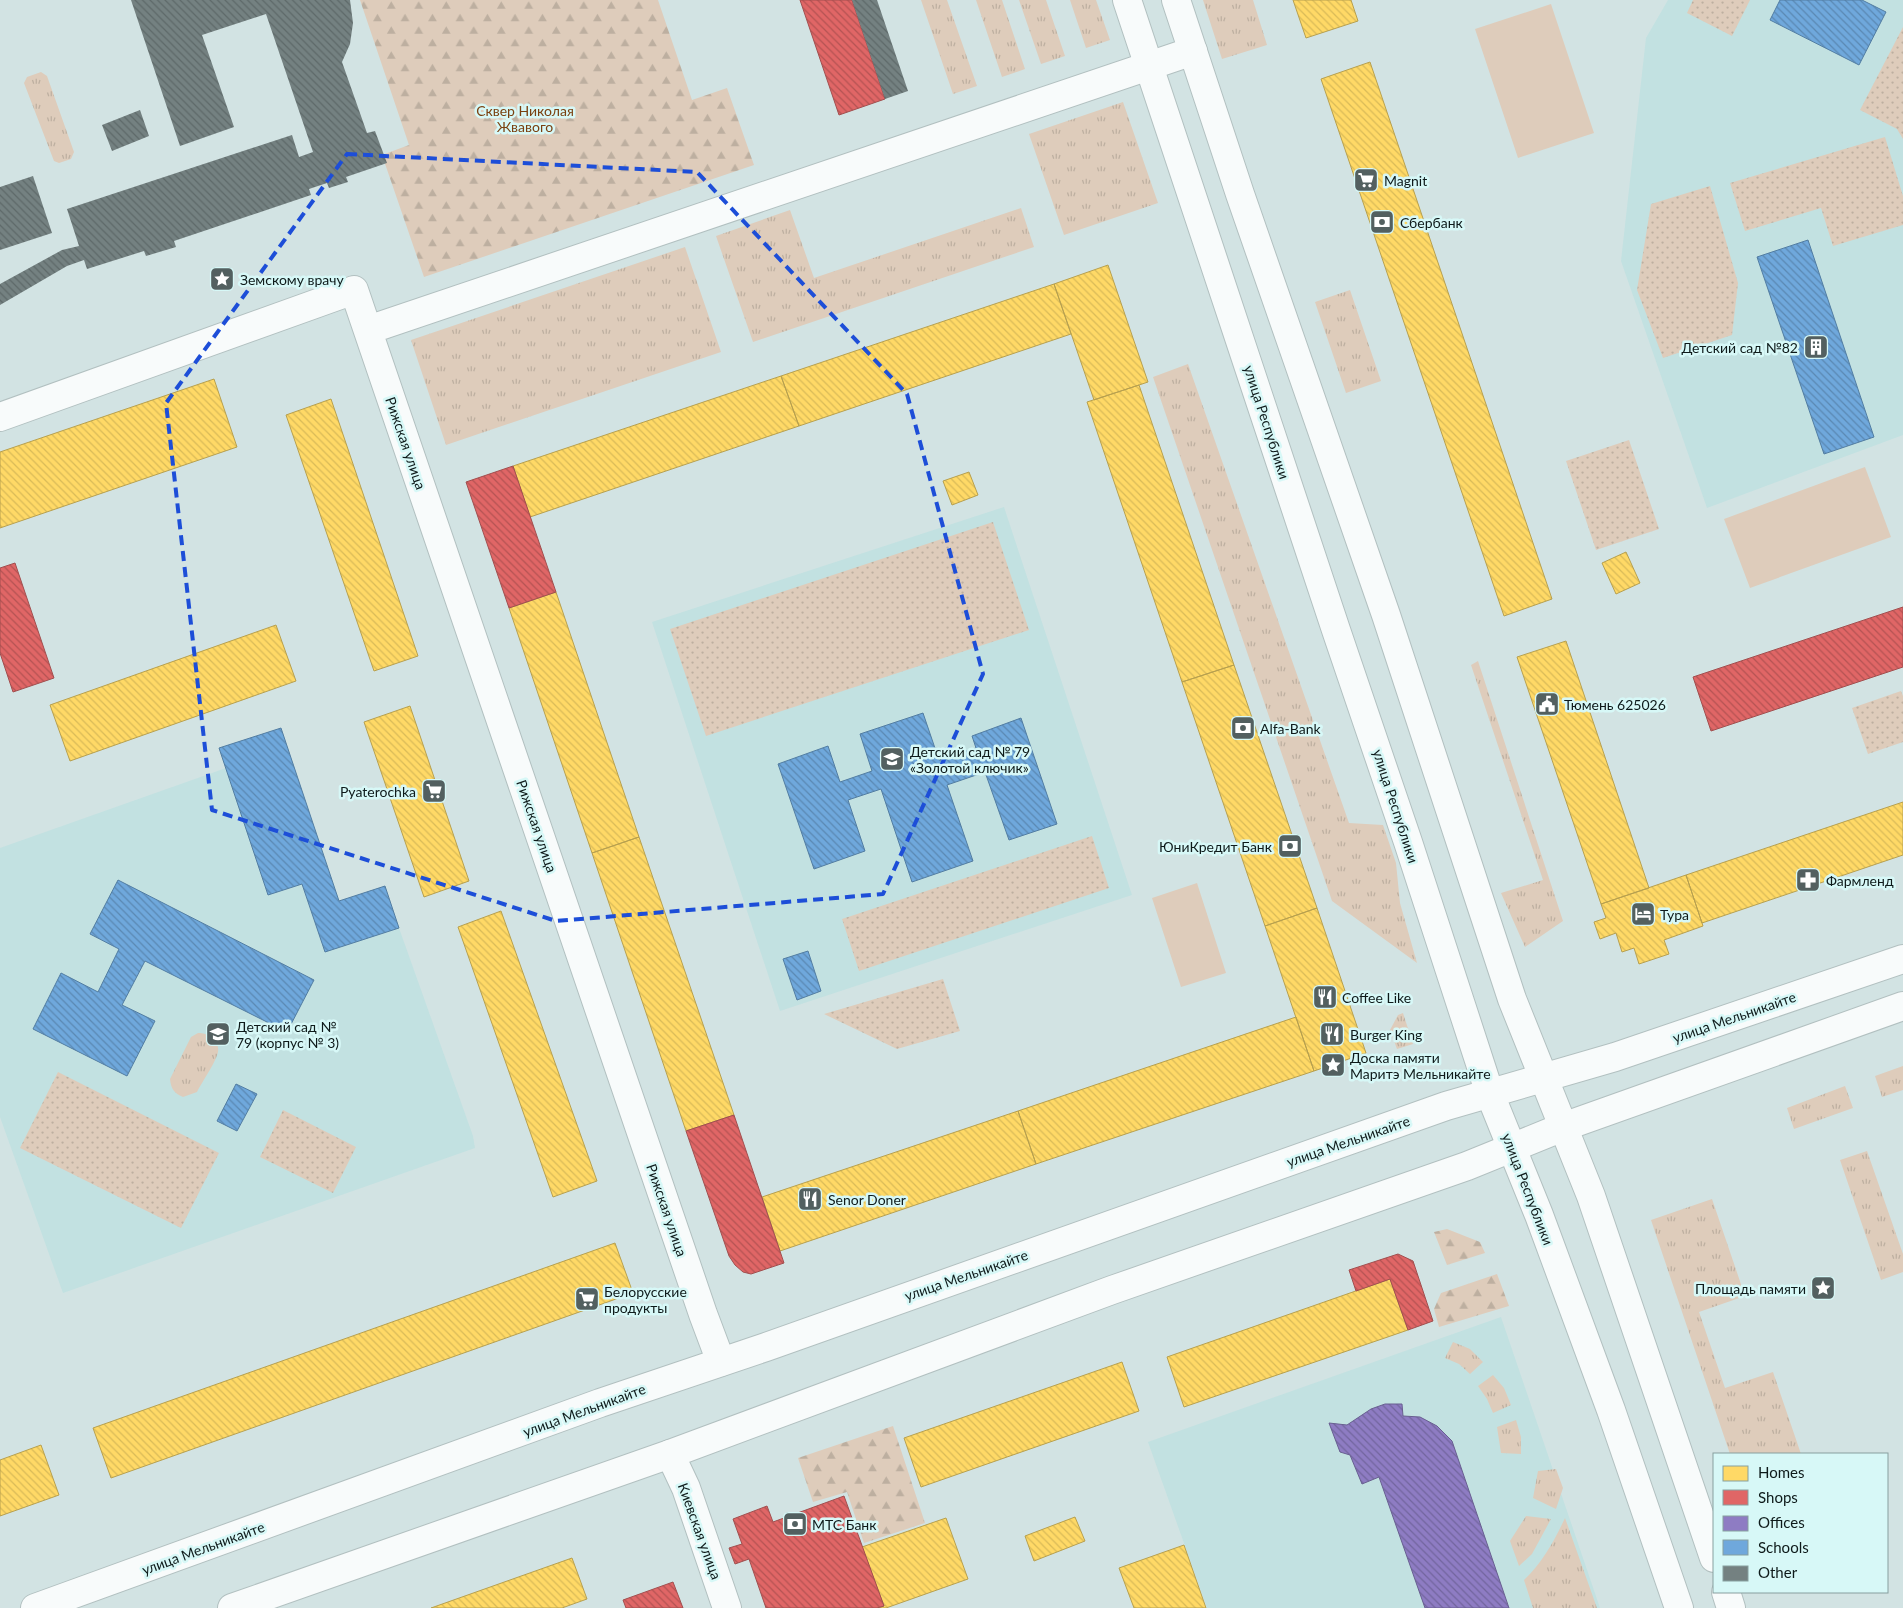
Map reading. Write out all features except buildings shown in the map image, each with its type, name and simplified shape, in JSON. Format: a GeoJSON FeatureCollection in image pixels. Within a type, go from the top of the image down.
{"type":"FeatureCollection","features":[{"type":"Feature","properties":{"kind":"main road","name":"улица Республики"},"geometry":{"type":"LineString","coordinates":[[1126,0],[1402,823],[1490,1094],[1513,1148],[1611,1410],[1679,1608]]}},
{"type":"Feature","properties":{"kind":"main road"},"geometry":{"type":"LineString","coordinates":[[1176,0],[1240,194],[1398,651],[1512,999],[1591,1196],[1713,1555]]}},
{"type":"Feature","properties":{"kind":"main road"},"geometry":{"type":"LineString","coordinates":[[368,330],[1193,52]]}},
{"type":"Feature","properties":{"kind":"main road","name":"Рижская улица"},"geometry":{"type":"LineString","coordinates":[[0,417],[354,290],[694,1289],[721,1362]]}},
{"type":"Feature","properties":{"kind":"main road","name":"улица Мельникайте"},"geometry":{"type":"LineString","coordinates":[[35,1608],[600,1404],[1437,1109],[1615,1057],[1903,959]]}},
{"type":"Feature","properties":{"kind":"main road"},"geometry":{"type":"LineString","coordinates":[[232,1608],[670,1454],[1112,1290],[1467,1166],[1563,1127],[1903,1006]]}},
{"type":"Feature","properties":{"kind":"main road","name":"Киевская улица"},"geometry":{"type":"LineString","coordinates":[[670,1454],[686,1488],[727,1608]]}},
{"type":"Feature","properties":{"kind":"main road"},"geometry":{"type":"LineString","coordinates":[[1726,1593],[1731,1608]]}},
{"type":"Feature","properties":{"kind":"highlighted area"},"geometry":{"type":"Polygon","coordinates":[[[347,154],[697,172],[907,394],[983,674],[883,894],[556,921],[212,810],[166,403],[347,154]]]}},
{"type":"Feature","properties":{"kind":"shaded area"},"geometry":{"type":"Polygon","coordinates":[[[1668,0],[1903,0],[1903,435],[1707,508],[1621,261],[1646,38],[1668,0]]]}},
{"type":"Feature","properties":{"kind":"shaded area","name":"Детский сад № 79 «Золотой ключик»"},"geometry":{"type":"Polygon","coordinates":[[[1004,507],[1132,895],[780,1011],[652,622],[1004,507]]]}},
{"type":"Feature","properties":{"kind":"shaded area","name":"Детский сад № 79 (корпус № 3)"},"geometry":{"type":"Polygon","coordinates":[[[226,768],[268,895],[302,884],[325,952],[399,928],[473,1136],[475,1148],[63,1293],[0,1117],[0,848],[226,768]]]}},
{"type":"Feature","properties":{"kind":"shaded area"},"geometry":{"type":"Polygon","coordinates":[[[1501,1317],[1600,1608],[1207,1608],[1148,1442],[1501,1317]]]}},
{"type":"Feature","properties":{"kind":"green space","name":"Сквер Николая Жвавого"},"geometry":{"type":"Polygon","coordinates":[[[360,0],[658,0],[692,100],[727,88],[754,165],[424,277],[382,155],[409,145],[360,0]]]}},
{"type":"Feature","properties":{"kind":"green space"},"geometry":{"type":"Polygon","coordinates":[[[921,0],[947,0],[977,86],[953,94],[921,0]]]}},
{"type":"Feature","properties":{"kind":"green space"},"geometry":{"type":"Polygon","coordinates":[[[976,0],[1002,0],[1025,69],[1002,77],[976,0]]]}},
{"type":"Feature","properties":{"kind":"green space"},"geometry":{"type":"Polygon","coordinates":[[[1019,0],[1046,0],[1065,56],[1041,64],[1019,0]]]}},
{"type":"Feature","properties":{"kind":"green space"},"geometry":{"type":"Polygon","coordinates":[[[1070,0],[1096,0],[1110,40],[1086,48],[1070,0]]]}},
{"type":"Feature","properties":{"kind":"green space"},"geometry":{"type":"Polygon","coordinates":[[[1203,0],[1253,0],[1267,45],[1222,59],[1203,0]]]}},
{"type":"Feature","properties":{"kind":"green space"},"geometry":{"type":"Polygon","coordinates":[[[1693,0],[1750,0],[1732,36],[1687,13],[1693,0]]]}},
{"type":"Feature","properties":{"kind":"green space"},"geometry":{"type":"Polygon","coordinates":[[[1551,4],[1594,133],[1518,158],[1475,29],[1551,4]]]}},
{"type":"Feature","properties":{"kind":"green space"},"geometry":{"type":"Polygon","coordinates":[[[1903,27],[1903,139],[1897,129],[1860,110],[1903,27]]]}},
{"type":"Feature","properties":{"kind":"green space"},"geometry":{"type":"Polygon","coordinates":[[[41,72],[47,76],[74,152],[71,159],[59,163],[54,161],[24,83],[27,77],[41,72]]]}},
{"type":"Feature","properties":{"kind":"green space"},"geometry":{"type":"Polygon","coordinates":[[[1123,102],[1158,203],[1064,235],[1029,134],[1123,102]]]}},
{"type":"Feature","properties":{"kind":"green space"},"geometry":{"type":"Polygon","coordinates":[[[1885,137],[1903,196],[1903,225],[1833,246],[1821,208],[1745,231],[1730,183],[1885,137]]]}},
{"type":"Feature","properties":{"kind":"green space"},"geometry":{"type":"Polygon","coordinates":[[[1710,186],[1738,283],[1732,335],[1663,358],[1637,290],[1651,204],[1710,186]]]}},
{"type":"Feature","properties":{"kind":"green space"},"geometry":{"type":"Polygon","coordinates":[[[1021,208],[1034,247],[753,342],[716,236],[790,210],[814,278],[1021,208]]]}},
{"type":"Feature","properties":{"kind":"green space"},"geometry":{"type":"Polygon","coordinates":[[[685,247],[721,352],[446,445],[411,340],[685,247]]]}},
{"type":"Feature","properties":{"kind":"green space"},"geometry":{"type":"Polygon","coordinates":[[[1350,290],[1381,381],[1346,393],[1315,302],[1350,290]]]}},
{"type":"Feature","properties":{"kind":"green space"},"geometry":{"type":"Polygon","coordinates":[[[1188,364],[1349,823],[1383,825],[1396,863],[1400,903],[1417,963],[1332,901],[1153,377],[1188,364]]]}},
{"type":"Feature","properties":{"kind":"green space"},"geometry":{"type":"Polygon","coordinates":[[[1629,440],[1659,529],[1596,550],[1566,461],[1629,440]]]}},
{"type":"Feature","properties":{"kind":"green space"},"geometry":{"type":"Polygon","coordinates":[[[1865,467],[1891,537],[1750,588],[1724,519],[1865,467]]]}},
{"type":"Feature","properties":{"kind":"green space"},"geometry":{"type":"Polygon","coordinates":[[[993,522],[1029,630],[706,736],[670,629],[993,522]]]}},
{"type":"Feature","properties":{"kind":"green space"},"geometry":{"type":"Polygon","coordinates":[[[1478,661],[1563,921],[1525,947],[1501,893],[1543,880],[1471,665],[1478,661]]]}},
{"type":"Feature","properties":{"kind":"green space"},"geometry":{"type":"Polygon","coordinates":[[[1901,691],[1903,696],[1903,742],[1868,754],[1852,708],[1901,691]]]}},
{"type":"Feature","properties":{"kind":"green space"},"geometry":{"type":"Polygon","coordinates":[[[1092,836],[1109,888],[859,971],[842,919],[1092,836]]]}},
{"type":"Feature","properties":{"kind":"green space"},"geometry":{"type":"Polygon","coordinates":[[[1197,883],[1226,973],[1181,987],[1152,898],[1197,883]]]}},
{"type":"Feature","properties":{"kind":"green space"},"geometry":{"type":"Polygon","coordinates":[[[943,979],[960,1031],[897,1049],[824,1014],[943,979]]]}},
{"type":"Feature","properties":{"kind":"green space"},"geometry":{"type":"Polygon","coordinates":[[[1403,1013],[1413,1044],[1397,1049],[1390,1030],[1398,1015],[1403,1013]]]}},
{"type":"Feature","properties":{"kind":"green space"},"geometry":{"type":"Polygon","coordinates":[[[198,1033],[206,1034],[212,1038],[217,1044],[218,1052],[197,1092],[183,1097],[174,1090],[170,1079],[191,1037],[198,1033]]]}},
{"type":"Feature","properties":{"kind":"green space"},"geometry":{"type":"Polygon","coordinates":[[[1903,1066],[1903,1090],[1882,1097],[1875,1076],[1903,1066]]]}},
{"type":"Feature","properties":{"kind":"green space"},"geometry":{"type":"Polygon","coordinates":[[[58,1072],[219,1153],[181,1228],[20,1148],[58,1072]]]}},
{"type":"Feature","properties":{"kind":"green space"},"geometry":{"type":"Polygon","coordinates":[[[1845,1086],[1853,1108],[1794,1129],[1787,1108],[1845,1086]]]}},
{"type":"Feature","properties":{"kind":"green space"},"geometry":{"type":"Polygon","coordinates":[[[283,1110],[356,1147],[333,1193],[260,1157],[283,1110]]]}},
{"type":"Feature","properties":{"kind":"green space"},"geometry":{"type":"Polygon","coordinates":[[[1867,1151],[1903,1254],[1903,1272],[1881,1280],[1840,1160],[1867,1151]]]}},
{"type":"Feature","properties":{"kind":"green space"},"geometry":{"type":"Polygon","coordinates":[[[1712,1199],[1745,1296],[1699,1312],[1725,1388],[1773,1372],[1801,1453],[1730,1453],[1651,1220],[1712,1199]]]}},
{"type":"Feature","properties":{"kind":"green space"},"geometry":{"type":"Polygon","coordinates":[[[1447,1229],[1480,1242],[1485,1253],[1447,1265],[1434,1232],[1447,1229]]]}},
{"type":"Feature","properties":{"kind":"green space"},"geometry":{"type":"Polygon","coordinates":[[[1497,1274],[1509,1306],[1439,1327],[1434,1309],[1441,1293],[1497,1274]]]}},
{"type":"Feature","properties":{"kind":"green space"},"geometry":{"type":"Polygon","coordinates":[[[1453,1342],[1470,1349],[1483,1362],[1470,1374],[1459,1364],[1445,1358],[1453,1342]]]}},
{"type":"Feature","properties":{"kind":"green space"},"geometry":{"type":"Polygon","coordinates":[[[1493,1375],[1504,1388],[1511,1405],[1493,1413],[1487,1399],[1478,1386],[1493,1375]]]}},
{"type":"Feature","properties":{"kind":"green space"},"geometry":{"type":"Polygon","coordinates":[[[1516,1420],[1521,1437],[1521,1454],[1501,1453],[1497,1427],[1516,1420]]]}},
{"type":"Feature","properties":{"kind":"green space"},"geometry":{"type":"Polygon","coordinates":[[[893,1426],[925,1523],[864,1543],[847,1492],[813,1502],[798,1458],[893,1426]]]}},
{"type":"Feature","properties":{"kind":"green space"},"geometry":{"type":"Polygon","coordinates":[[[1556,1469],[1563,1488],[1556,1509],[1533,1498],[1538,1471],[1556,1469]]]}},
{"type":"Feature","properties":{"kind":"green space"},"geometry":{"type":"Polygon","coordinates":[[[1526,1516],[1551,1519],[1532,1554],[1519,1566],[1510,1541],[1526,1516]]]}},
{"type":"Feature","properties":{"kind":"green space"},"geometry":{"type":"Polygon","coordinates":[[[1565,1518],[1597,1608],[1533,1608],[1524,1580],[1548,1551],[1565,1518]]]}},
{"type":"Feature","properties":{"kind":"place","name":"Magnit"},"geometry":{"type":"Point","coordinates":[1366,180]}},
{"type":"Feature","properties":{"kind":"place","name":"Сбербанк"},"geometry":{"type":"Point","coordinates":[1382,222]}},
{"type":"Feature","properties":{"kind":"place","name":"Земскому врачу"},"geometry":{"type":"Point","coordinates":[222,279]}},
{"type":"Feature","properties":{"kind":"place","name":"Детский сад №82"},"geometry":{"type":"Point","coordinates":[1816,347]}},
{"type":"Feature","properties":{"kind":"place","name":"Тюмень 625026"},"geometry":{"type":"Point","coordinates":[1547,704]}},
{"type":"Feature","properties":{"kind":"place","name":"Alfa-Bank"},"geometry":{"type":"Point","coordinates":[1243,728]}},
{"type":"Feature","properties":{"kind":"place","name":"Детский сад № 79 «Золотой ключик»"},"geometry":{"type":"Point","coordinates":[892,759]}},
{"type":"Feature","properties":{"kind":"place","name":"Pyaterochka"},"geometry":{"type":"Point","coordinates":[434,791]}},
{"type":"Feature","properties":{"kind":"place","name":"ЮниКредит Банк"},"geometry":{"type":"Point","coordinates":[1290,846]}},
{"type":"Feature","properties":{"kind":"place","name":"Фармленд"},"geometry":{"type":"Point","coordinates":[1808,880]}},
{"type":"Feature","properties":{"kind":"place","name":"Тура"},"geometry":{"type":"Point","coordinates":[1643,914]}},
{"type":"Feature","properties":{"kind":"place","name":"Coffee Like"},"geometry":{"type":"Point","coordinates":[1325,997]}},
{"type":"Feature","properties":{"kind":"place","name":"Детский сад № 79 (корпус № 3)"},"geometry":{"type":"Point","coordinates":[218,1034]}},
{"type":"Feature","properties":{"kind":"place","name":"Burger King"},"geometry":{"type":"Point","coordinates":[1332,1034]}},
{"type":"Feature","properties":{"kind":"place","name":"Доска памяти Маритэ Мельникайте"},"geometry":{"type":"Point","coordinates":[1333,1065]}},
{"type":"Feature","properties":{"kind":"place","name":"Senor Doner"},"geometry":{"type":"Point","coordinates":[810,1199]}},
{"type":"Feature","properties":{"kind":"place","name":"Площадь памяти"},"geometry":{"type":"Point","coordinates":[1823,1288]}},
{"type":"Feature","properties":{"kind":"place","name":"Белорусские продукты"},"geometry":{"type":"Point","coordinates":[587,1299]}},
{"type":"Feature","properties":{"kind":"place","name":"МТС Банк"},"geometry":{"type":"Point","coordinates":[795,1524]}}]}
